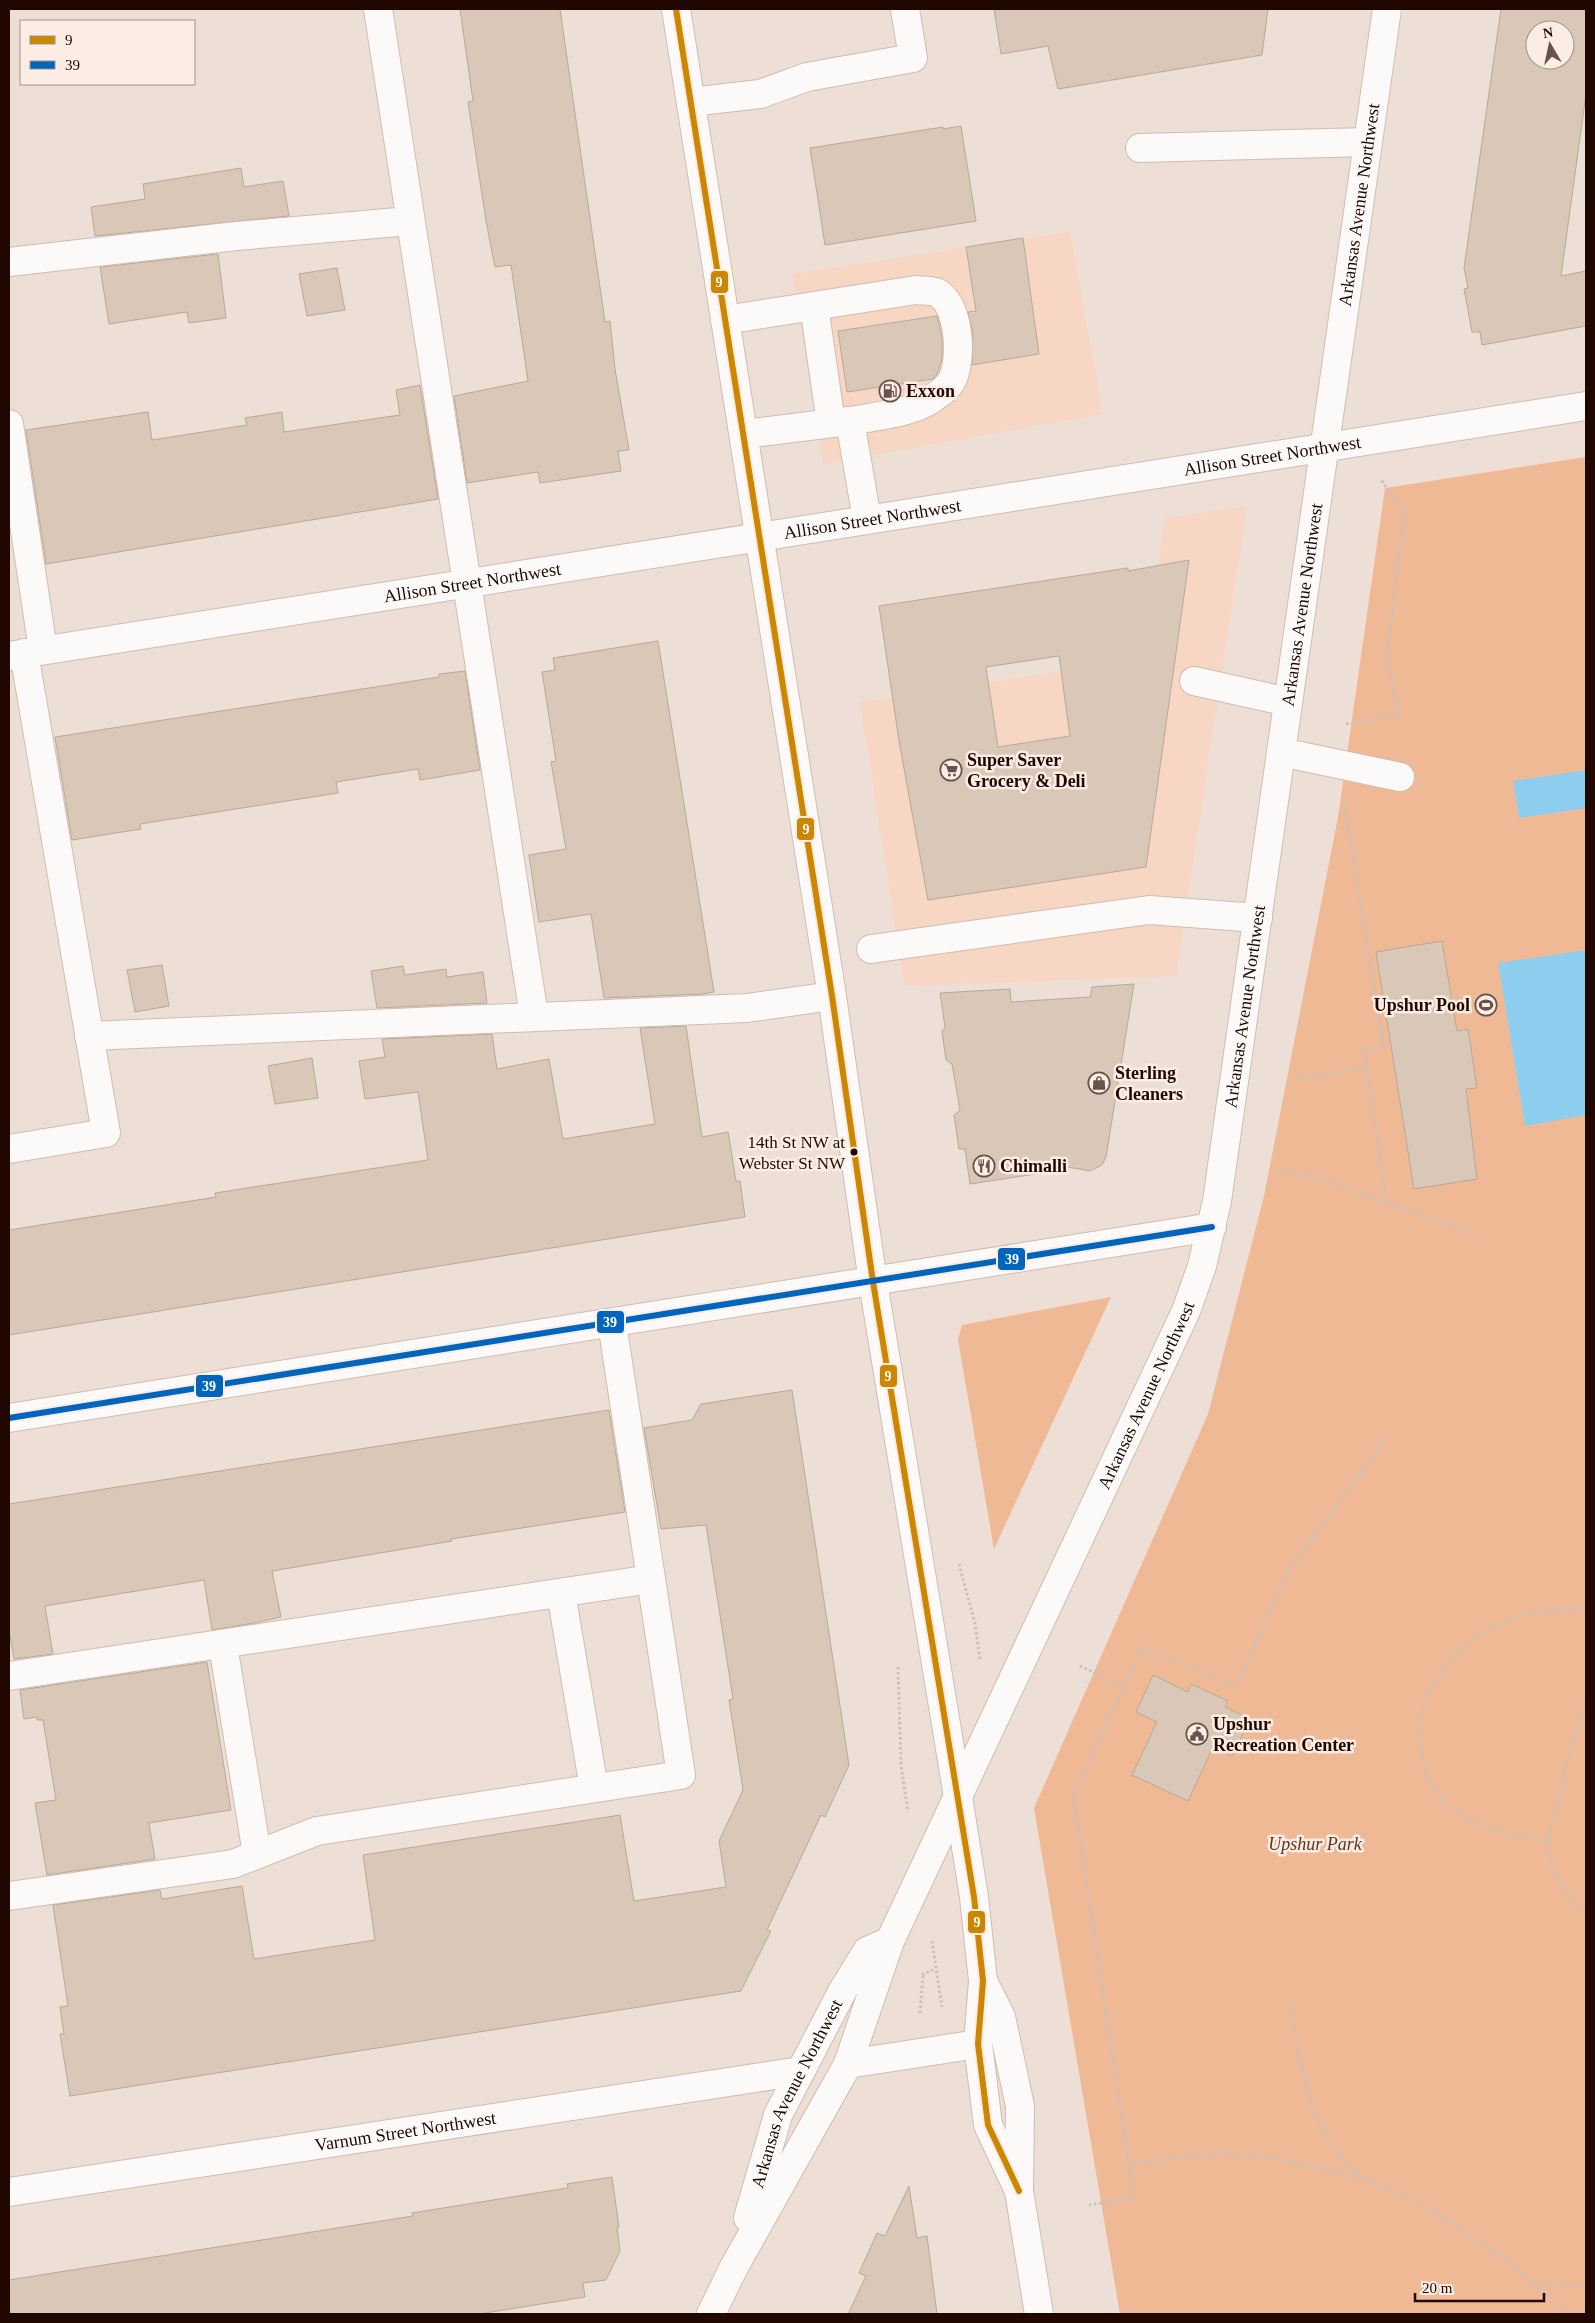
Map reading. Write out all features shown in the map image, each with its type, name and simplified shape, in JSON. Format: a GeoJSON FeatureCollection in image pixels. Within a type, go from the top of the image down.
{"type":"FeatureCollection","features":[{"type":"Feature","properties":{"kind":"street"},"geometry":{"type":"LineString","coordinates":[[378,9],[534,1016]]}},
{"type":"Feature","properties":{"kind":"street"},"geometry":{"type":"LineString","coordinates":[[676,9],[832,996],[873,1282],[974,1898],[983,1981],[978,2044],[988,2125],[1019,2191]]}},
{"type":"Feature","properties":{"kind":"street"},"geometry":{"type":"LineString","coordinates":[[691,102],[760,94],[807,77],[913,58],[905,9]]}},
{"type":"Feature","properties":{"kind":"street","name":"Arkansas Avenue Northwest"},"geometry":{"type":"LineString","coordinates":[[712,2314],[734,2267],[848,2064],[890,1941],[1186,1311],[1202,1266],[1212,1227],[1258,918],[1386,9]]}},
{"type":"Feature","properties":{"kind":"street"},"geometry":{"type":"LineString","coordinates":[[1140,148],[1368,142]]}},
{"type":"Feature","properties":{"kind":"street"},"geometry":{"type":"LineString","coordinates":[[9,262],[218,238],[410,221]]}},
{"type":"Feature","properties":{"kind":"street"},"geometry":{"type":"LineString","coordinates":[[724,320],[916,290],[937,292],[945,298],[957,328],[958,358],[951,381],[936,397],[906,410],[841,422],[744,434]]}},
{"type":"Feature","properties":{"kind":"street"},"geometry":{"type":"LineString","coordinates":[[814,306],[841,422],[867,519]]}},
{"type":"Feature","properties":{"kind":"street","name":"Allison Street Northwest"},"geometry":{"type":"LineString","coordinates":[[25,653],[1586,406]]}},
{"type":"Feature","properties":{"kind":"street"},"geometry":{"type":"LineString","coordinates":[[9,424],[25,653],[106,1133],[9,1149]]}},
{"type":"Feature","properties":{"kind":"street"},"geometry":{"type":"LineString","coordinates":[[1194,681],[1288,702]]}},
{"type":"Feature","properties":{"kind":"street"},"geometry":{"type":"LineString","coordinates":[[1281,752],[1400,776]]}},
{"type":"Feature","properties":{"kind":"street"},"geometry":{"type":"LineString","coordinates":[[871,949],[1149,910],[1258,918]]}},
{"type":"Feature","properties":{"kind":"street"},"geometry":{"type":"LineString","coordinates":[[89,1036],[746,1008],[832,996]]}},
{"type":"Feature","properties":{"kind":"street"},"geometry":{"type":"LineString","coordinates":[[9,1418],[1212,1227]]}},
{"type":"Feature","properties":{"kind":"street"},"geometry":{"type":"LineString","coordinates":[[9,1896],[233,1864],[317,1831],[680,1775],[612,1323]]}},
{"type":"Feature","properties":{"kind":"street"},"geometry":{"type":"LineString","coordinates":[[9,1676],[224,1645],[651,1578]]}},
{"type":"Feature","properties":{"kind":"street"},"geometry":{"type":"LineString","coordinates":[[561,1593],[594,1788]]}},
{"type":"Feature","properties":{"kind":"street"},"geometry":{"type":"LineString","coordinates":[[224,1645],[257,1854]]}},
{"type":"Feature","properties":{"kind":"street","name":"Arkansas Avenue Northwest"},"geometry":{"type":"LineString","coordinates":[[734,2267],[778,2115],[843,1990],[867,1951],[890,1941]]}},
{"type":"Feature","properties":{"kind":"street"},"geometry":{"type":"LineString","coordinates":[[983,1981],[1001,2018],[1020,2106],[1019,2191],[1039,2314]]}},
{"type":"Feature","properties":{"kind":"street"},"geometry":{"type":"LineString","coordinates":[[848,2064],[978,2044]]}},
{"type":"Feature","properties":{"kind":"street","name":"Varnum Street Northwest"},"geometry":{"type":"LineString","coordinates":[[9,2192],[801,2071]]}},
{"type":"Feature","properties":{"kind":"path"},"geometry":{"type":"LineString","coordinates":[[1346,724],[1399,715],[1387,657],[1404,512],[1381,480]]}},
{"type":"Feature","properties":{"kind":"path"},"geometry":{"type":"LineString","coordinates":[[1344,798],[1384,1047],[1364,1050],[1387,1204]]}},
{"type":"Feature","properties":{"kind":"path"},"geometry":{"type":"LineString","coordinates":[[1292,1079],[1366,1068]]}},
{"type":"Feature","properties":{"kind":"path"},"geometry":{"type":"LineString","coordinates":[[1279,1171],[1314,1176],[1478,1236]]}},
{"type":"Feature","properties":{"kind":"path"},"geometry":{"type":"LineString","coordinates":[[1089,2205],[1134,2198],[1072,1794],[1142,1647],[1236,1686],[1289,1569],[1389,1435]]}},
{"type":"Feature","properties":{"kind":"path"},"geometry":{"type":"LineString","coordinates":[[1548,1842],[1486,1828],[1452,1807],[1430,1785],[1420,1755],[1422,1709],[1448,1663],[1487,1630],[1524,1615],[1569,1609],[1586,1611]]}},
{"type":"Feature","properties":{"kind":"path"},"geometry":{"type":"LineString","coordinates":[[1080,1666],[1124,1686]]}},
{"type":"Feature","properties":{"kind":"path"},"geometry":{"type":"LineString","coordinates":[[1586,1704],[1576,1727],[1548,1842],[1556,1875],[1575,1906],[1586,1916]]}},
{"type":"Feature","properties":{"kind":"path"},"geometry":{"type":"LineString","coordinates":[[931,1940],[942,2006]]}},
{"type":"Feature","properties":{"kind":"path"},"geometry":{"type":"LineString","coordinates":[[916,1972],[923,1975],[933,1970]]}},
{"type":"Feature","properties":{"kind":"path"},"geometry":{"type":"LineString","coordinates":[[920,2013],[923,1975]]}},
{"type":"Feature","properties":{"kind":"path"},"geometry":{"type":"LineString","coordinates":[[1290,2004],[1303,2078],[1313,2110],[1329,2141],[1361,2178]]}},
{"type":"Feature","properties":{"kind":"path"},"geometry":{"type":"LineString","coordinates":[[1129,2164],[1180,2157],[1228,2154],[1289,2161],[1361,2178],[1420,2204],[1487,2246],[1569,2314]]}},
{"type":"Feature","properties":{"kind":"path"},"geometry":{"type":"LineString","coordinates":[[1535,2284],[1586,2287]]}},
{"type":"Feature","properties":{"kind":"shaded area"},"geometry":{"type":"Polygon","coordinates":[[[1070,232],[1103,414],[823,464],[792,274],[1070,232]]]}},
{"type":"Feature","properties":{"kind":"shaded area"},"geometry":{"type":"Polygon","coordinates":[[[1247,506],[1176,976],[904,986],[860,702],[1142,659],[1165,518],[1247,506]]]}},
{"type":"Feature","properties":{"kind":"green space","name":"Upshur Park"},"geometry":{"type":"Polygon","coordinates":[[[1586,457],[1586,2314],[1120,2314],[1034,1808],[1208,1414],[1264,1196],[1338,817],[1385,488],[1586,457]]]}},
{"type":"Feature","properties":{"kind":"green space"},"geometry":{"type":"Polygon","coordinates":[[[1111,1297],[994,1549],[958,1340],[962,1325],[1111,1297]]]}},
{"type":"Feature","properties":{"kind":"water"},"geometry":{"type":"Polygon","coordinates":[[[1586,770],[1586,808],[1519,818],[1513,781],[1586,770]]]}},
{"type":"Feature","properties":{"kind":"water"},"geometry":{"type":"Polygon","coordinates":[[[1586,950],[1586,1115],[1525,1126],[1498,963],[1586,950]]]}},
{"type":"Feature","properties":{"kind":"building"},"geometry":{"type":"Polygon","coordinates":[[[460,9],[560,9],[605,322],[610,321],[615,369],[629,450],[618,451],[621,471],[540,483],[538,472],[467,483],[454,396],[528,381],[511,265],[495,267],[486,221],[468,102],[473,101],[460,9]]]}},
{"type":"Feature","properties":{"kind":"building"},"geometry":{"type":"Polygon","coordinates":[[[994,9],[1268,9],[1262,55],[1058,89],[1048,46],[1001,54],[994,9]]]}},
{"type":"Feature","properties":{"kind":"building"},"geometry":{"type":"Polygon","coordinates":[[[1501,9],[1586,9],[1586,94],[1561,276],[1586,271],[1586,326],[1482,345],[1480,332],[1472,332],[1464,289],[1468,288],[1464,268],[1501,9]]]}},
{"type":"Feature","properties":{"kind":"building"},"geometry":{"type":"Polygon","coordinates":[[[961,126],[976,221],[825,245],[810,148],[943,127],[943,129],[961,126]]]}},
{"type":"Feature","properties":{"kind":"building"},"geometry":{"type":"Polygon","coordinates":[[[241,168],[244,187],[283,181],[289,216],[95,236],[91,207],[145,199],[143,184],[241,168]]]}},
{"type":"Feature","properties":{"kind":"building"},"geometry":{"type":"Polygon","coordinates":[[[1023,238],[1039,354],[972,365],[973,334],[968,312],[976,311],[966,247],[1023,238]]]}},
{"type":"Feature","properties":{"kind":"building"},"geometry":{"type":"Polygon","coordinates":[[[218,254],[226,318],[189,323],[187,312],[109,324],[100,267],[218,254]]]}},
{"type":"Feature","properties":{"kind":"building"},"geometry":{"type":"Polygon","coordinates":[[[337,268],[345,310],[307,316],[299,274],[337,268]]]}},
{"type":"Feature","properties":{"kind":"building"},"geometry":{"type":"Polygon","coordinates":[[[937,316],[942,337],[942,359],[937,374],[933,379],[847,392],[838,331],[937,316]]]}},
{"type":"Feature","properties":{"kind":"building"},"geometry":{"type":"Polygon","coordinates":[[[420,385],[438,499],[46,564],[26,430],[148,412],[152,440],[247,425],[245,418],[282,412],[284,432],[400,415],[396,390],[420,385]]]}},
{"type":"Feature","properties":{"kind":"building"},"geometry":{"type":"Polygon","coordinates":[[[1189,560],[1146,867],[928,900],[899,741],[879,606],[1128,568],[1128,571],[1189,560]],[[1059,656],[986,667],[998,747],[1070,736],[1059,656]]]}},
{"type":"Feature","properties":{"kind":"building"},"geometry":{"type":"Polygon","coordinates":[[[658,641],[714,992],[604,998],[591,914],[539,922],[529,855],[566,849],[551,762],[556,761],[542,672],[555,670],[553,658],[658,641]]]}},
{"type":"Feature","properties":{"kind":"building"},"geometry":{"type":"Polygon","coordinates":[[[465,671],[480,770],[420,780],[418,769],[336,782],[338,793],[140,824],[141,829],[72,840],[55,737],[439,677],[439,674],[465,671]]]}},
{"type":"Feature","properties":{"kind":"building"},"geometry":{"type":"Polygon","coordinates":[[[1442,941],[1457,1031],[1468,1029],[1477,1088],[1466,1089],[1477,1179],[1414,1189],[1376,952],[1442,941]]]}},
{"type":"Feature","properties":{"kind":"building"},"geometry":{"type":"Polygon","coordinates":[[[162,965],[169,1006],[135,1012],[127,970],[162,965]]]}},
{"type":"Feature","properties":{"kind":"building"},"geometry":{"type":"Polygon","coordinates":[[[403,966],[405,975],[446,969],[447,977],[483,972],[487,1003],[377,1008],[371,971],[403,966]]]}},
{"type":"Feature","properties":{"kind":"building"},"geometry":{"type":"Polygon","coordinates":[[[1134,984],[1106,1157],[1102,1165],[1090,1171],[1044,1163],[1042,1173],[970,1184],[965,1149],[959,1149],[954,1115],[960,1110],[952,1064],[946,1060],[942,1031],[945,1027],[940,993],[1010,989],[1011,1002],[1090,997],[1092,987],[1134,984]]]}},
{"type":"Feature","properties":{"kind":"building"},"geometry":{"type":"Polygon","coordinates":[[[686,1026],[702,1137],[728,1132],[736,1181],[740,1181],[745,1217],[9,1335],[9,1230],[216,1197],[215,1193],[428,1160],[418,1092],[365,1099],[359,1061],[385,1057],[382,1039],[492,1034],[497,1069],[549,1059],[563,1139],[655,1124],[640,1028],[686,1026]]]}},
{"type":"Feature","properties":{"kind":"building"},"geometry":{"type":"Polygon","coordinates":[[[312,1058],[318,1098],[275,1104],[268,1066],[312,1058]]]}},
{"type":"Feature","properties":{"kind":"building"},"geometry":{"type":"Polygon","coordinates":[[[792,1390],[849,1765],[825,1817],[821,1815],[767,1930],[771,1931],[741,1991],[70,2096],[60,2034],[64,2034],[60,2007],[68,2006],[53,1905],[160,1890],[162,1899],[242,1886],[254,1959],[375,1940],[363,1855],[620,1815],[634,1901],[726,1887],[719,1841],[743,1790],[729,1700],[733,1699],[706,1525],[661,1529],[644,1428],[692,1420],[701,1404],[792,1390]]]}},
{"type":"Feature","properties":{"kind":"building"},"geometry":{"type":"Polygon","coordinates":[[[609,1410],[625,1512],[451,1539],[452,1541],[272,1571],[281,1617],[212,1630],[204,1580],[45,1606],[53,1654],[14,1659],[9,1630],[9,1504],[609,1410]]]}},
{"type":"Feature","properties":{"kind":"building"},"geometry":{"type":"Polygon","coordinates":[[[207,1662],[231,1810],[149,1823],[155,1859],[47,1875],[35,1803],[56,1800],[43,1720],[37,1720],[37,1717],[24,1719],[20,1690],[207,1662]]]}},
{"type":"Feature","properties":{"kind":"building","name":"Upshur Recreation Center"},"geometry":{"type":"Polygon","coordinates":[[[1153,1675],[1188,1692],[1191,1684],[1228,1701],[1225,1707],[1250,1719],[1232,1756],[1213,1747],[1188,1801],[1132,1775],[1157,1722],[1136,1712],[1153,1675]]]}},
{"type":"Feature","properties":{"kind":"building"},"geometry":{"type":"Polygon","coordinates":[[[612,2177],[619,2227],[617,2227],[620,2251],[606,2280],[583,2283],[585,2297],[479,2314],[9,2314],[9,2280],[413,2216],[412,2213],[568,2188],[567,2184],[612,2177]]]}},
{"type":"Feature","properties":{"kind":"building"},"geometry":{"type":"Polygon","coordinates":[[[909,2186],[917,2238],[927,2236],[937,2314],[848,2314],[866,2276],[859,2273],[877,2233],[885,2236],[909,2186]]]}},
{"type":"Feature","properties":{"kind":"transit line","name":"9"},"geometry":{"type":"LineString","coordinates":[[676,9],[832,996],[873,1282],[974,1897],[983,1981],[978,2044],[988,2125],[1019,2191]]}},
{"type":"Feature","properties":{"kind":"transit line","name":"39"},"geometry":{"type":"LineString","coordinates":[[9,1418],[1212,1227]]}},
{"type":"Feature","properties":{"kind":"place","name":"Exxon"},"geometry":{"type":"Point","coordinates":[890,391]}},
{"type":"Feature","properties":{"kind":"place","name":"Super Saver Grocery & Deli"},"geometry":{"type":"Point","coordinates":[951,770]}},
{"type":"Feature","properties":{"kind":"place","name":"Upshur Pool"},"geometry":{"type":"Point","coordinates":[1486,1005]}},
{"type":"Feature","properties":{"kind":"place","name":"Sterling Cleaners"},"geometry":{"type":"Point","coordinates":[1099,1083]}},
{"type":"Feature","properties":{"kind":"place","name":"14th St NW at Webster St NW"},"geometry":{"type":"Point","coordinates":[854,1152]}},
{"type":"Feature","properties":{"kind":"place","name":"Chimalli"},"geometry":{"type":"Point","coordinates":[984,1166]}},
{"type":"Feature","properties":{"kind":"place","name":"Upshur Recreation Center"},"geometry":{"type":"Point","coordinates":[1197,1734]}}]}
